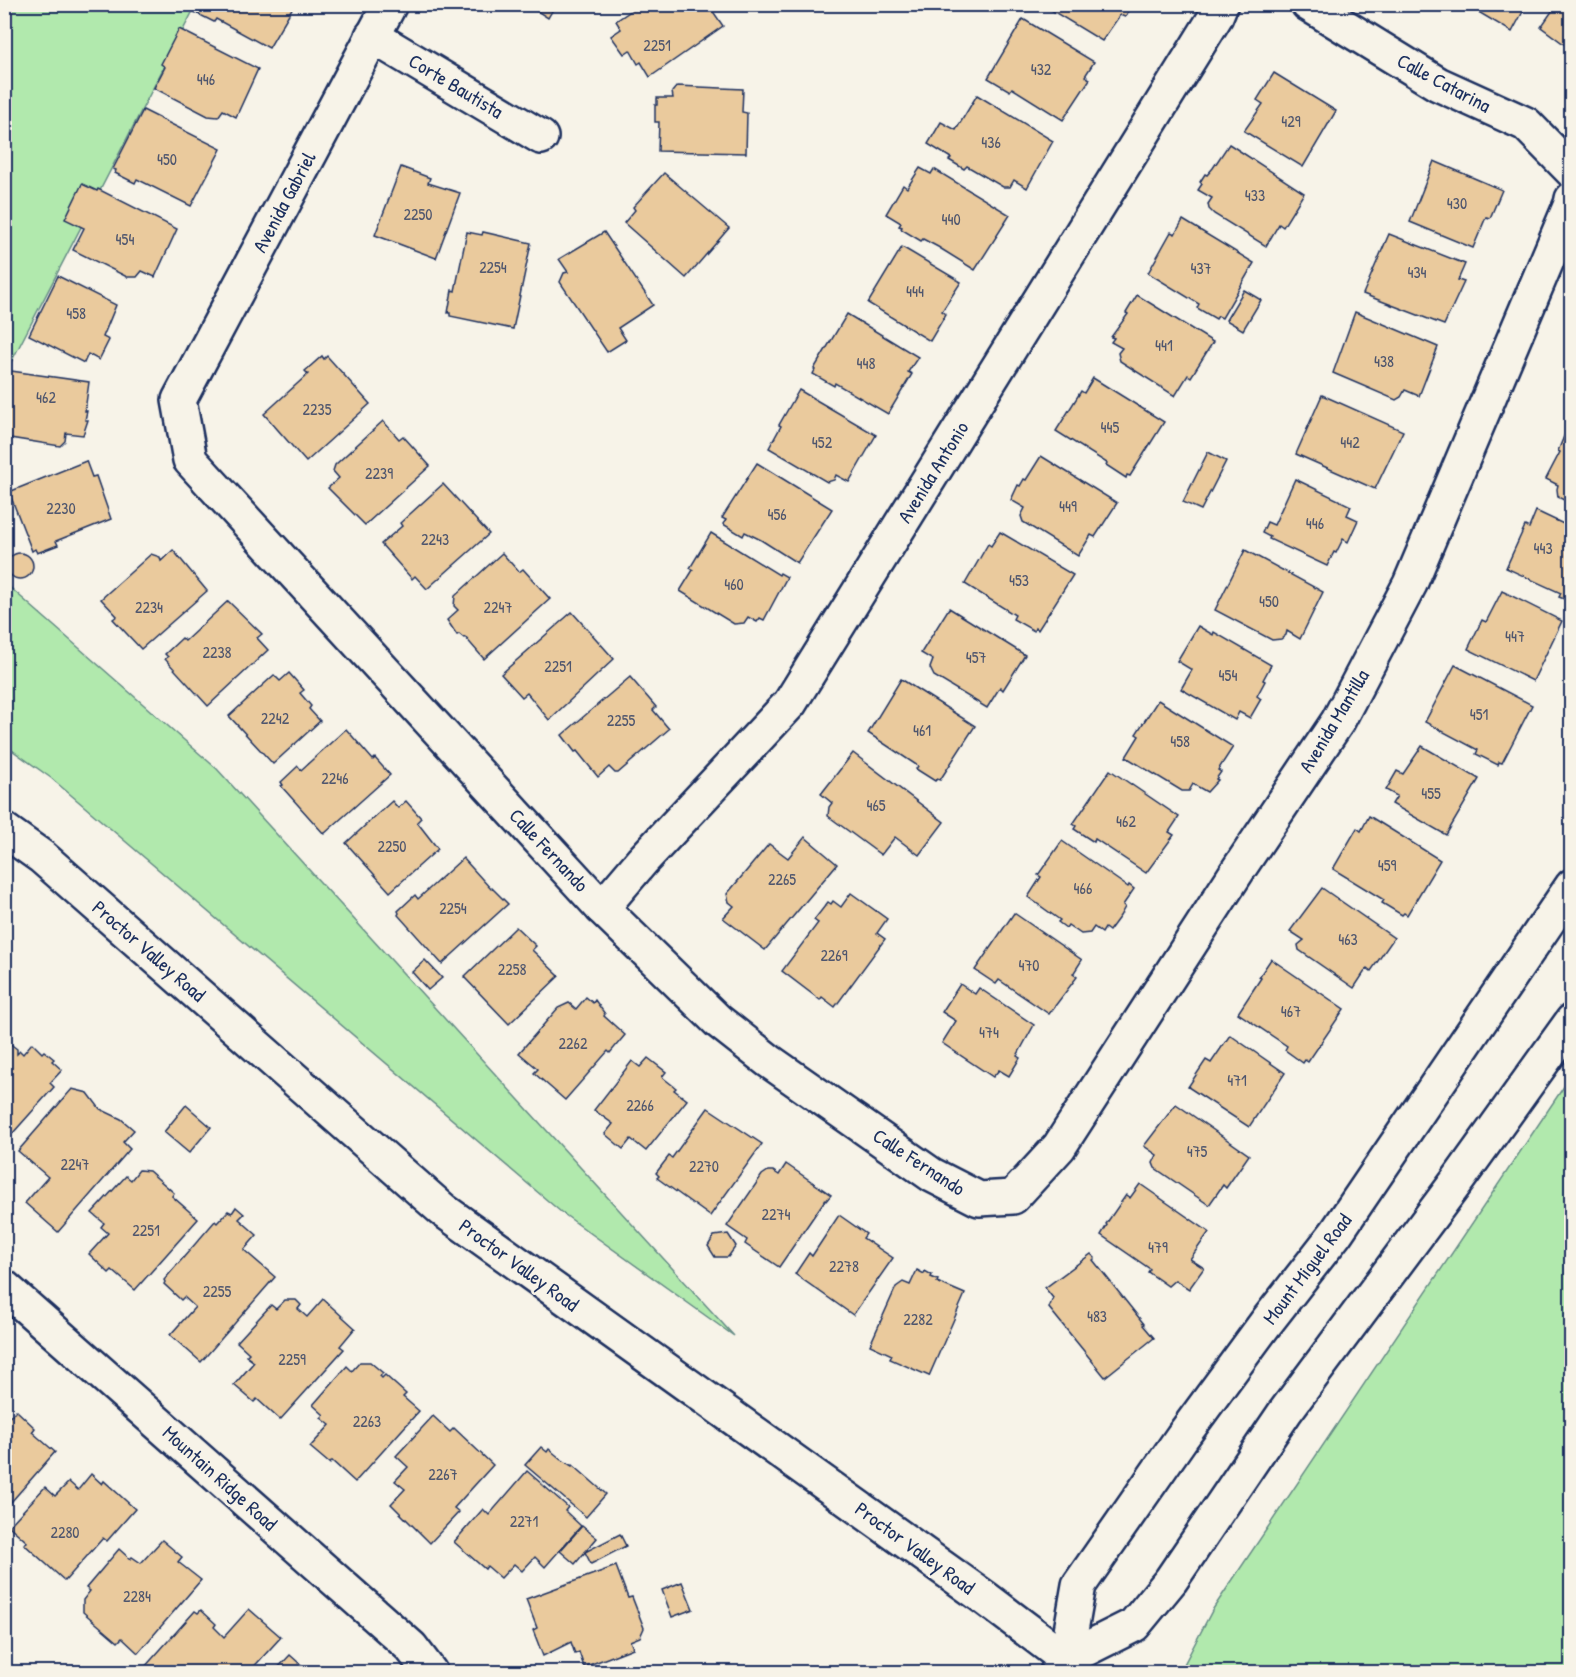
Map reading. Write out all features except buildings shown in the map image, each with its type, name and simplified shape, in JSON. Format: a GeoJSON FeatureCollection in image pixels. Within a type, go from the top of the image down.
{"type":"FeatureCollection","features":[{"type":"Feature","properties":{"kind":"street","name":"Avenida Gabriel"},"geometry":{"type":"LineString","coordinates":[[179,400],[390,4]]}},
{"type":"Feature","properties":{"kind":"street","name":"Avenida Antonio"},"geometry":{"type":"LineString","coordinates":[[602,908],[790,703],[1194,52],[1221,4]]}},
{"type":"Feature","properties":{"kind":"street","name":"Calle Catarina"},"geometry":{"type":"LineString","coordinates":[[1308,4],[1438,84],[1526,124],[1572,171]]}},
{"type":"Feature","properties":{"kind":"street","name":"Corte Bautista"},"geometry":{"type":"LineString","coordinates":[[372,36],[540,136]]}},
{"type":"Feature","properties":{"kind":"street","name":"Avenida Mantilla"},"geometry":{"type":"LineString","coordinates":[[1013,1197],[1059,1147],[1238,870],[1338,721],[1410,584],[1572,200]]}},
{"type":"Feature","properties":{"kind":"street","name":"Calle Fernando"},"geometry":{"type":"LineString","coordinates":[[179,400],[190,460],[602,908],[718,1022],[769,1061],[932,1175],[979,1199],[1013,1197]]}},
{"type":"Feature","properties":{"kind":"street","name":"Proctor Valley Road"},"geometry":{"type":"LineString","coordinates":[[4,830],[42,857],[443,1210],[976,1592],[1062,1666]]}},
{"type":"Feature","properties":{"kind":"street","name":"Mount Miguel Road"},"geometry":{"type":"LineString","coordinates":[[1062,1666],[1078,1585],[1210,1400],[1336,1233],[1572,886]]}},
{"type":"Feature","properties":{"kind":"street"},"geometry":{"type":"LineString","coordinates":[[1062,1666],[1134,1624],[1171,1580],[1285,1412],[1455,1184],[1572,1021]]}},
{"type":"Feature","properties":{"kind":"street","name":"Mountain Ridge Road"},"geometry":{"type":"LineString","coordinates":[[4,1287],[411,1647],[430,1672]]}},
{"type":"Feature","properties":{"kind":"green space"},"geometry":{"type":"Polygon","coordinates":[[[5,5],[196,5],[5,374],[5,5]]]}},
{"type":"Feature","properties":{"kind":"green space"},"geometry":{"type":"Polygon","coordinates":[[[5,583],[217,769],[734,1336],[561,1212],[51,778],[5,745],[5,583]]]}},
{"type":"Feature","properties":{"kind":"green space"},"geometry":{"type":"Polygon","coordinates":[[[1571,1076],[1571,1672],[1180,1672],[1213,1609],[1571,1076]]]}}]}
